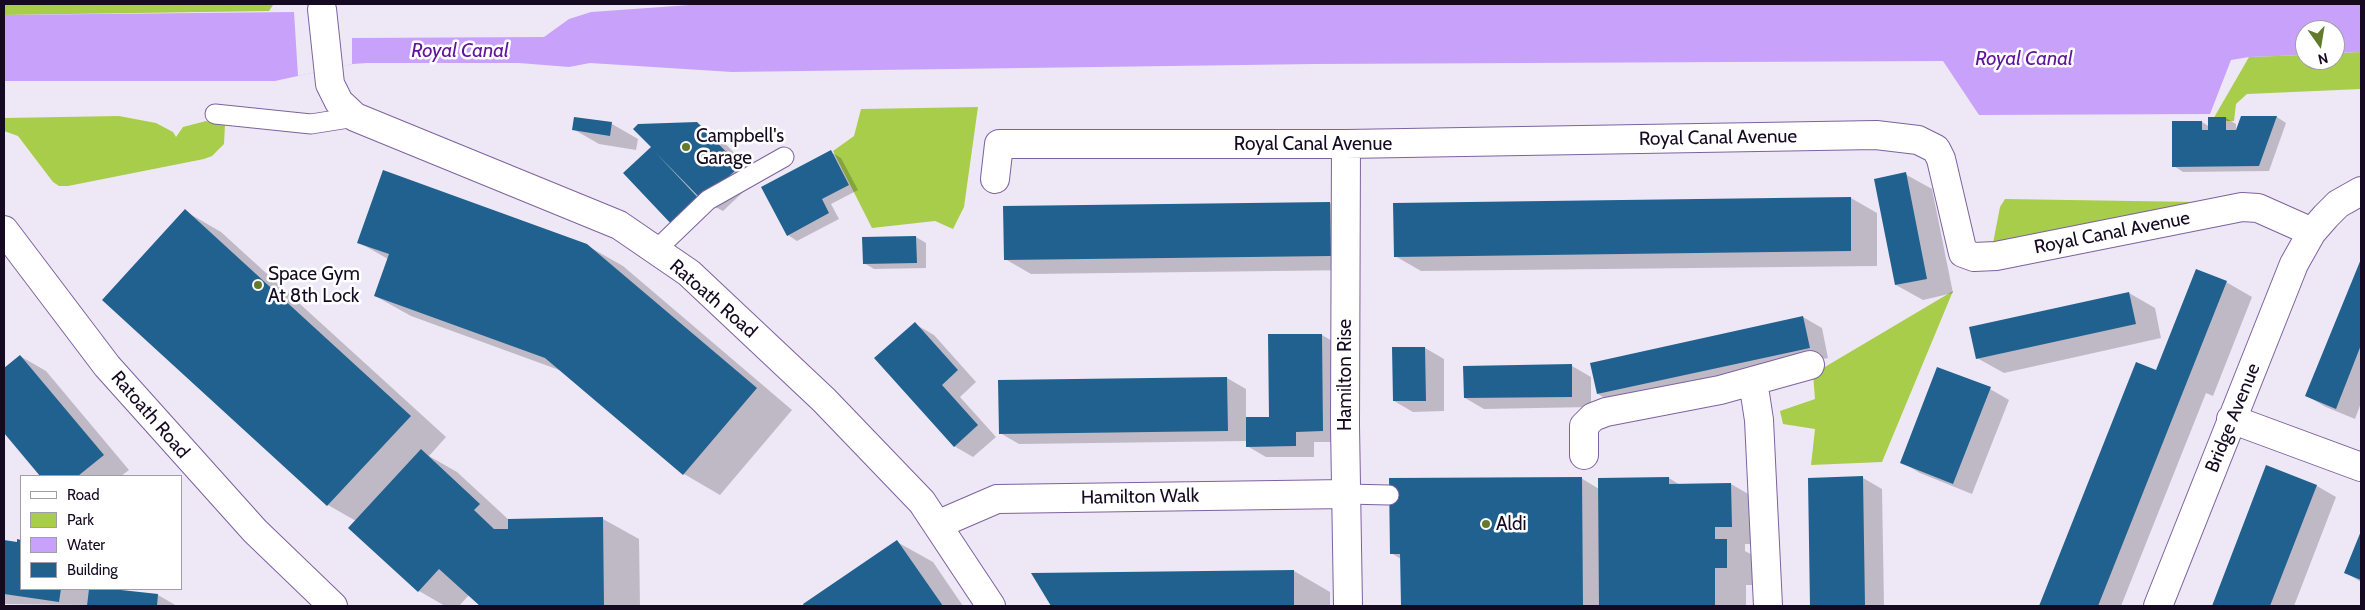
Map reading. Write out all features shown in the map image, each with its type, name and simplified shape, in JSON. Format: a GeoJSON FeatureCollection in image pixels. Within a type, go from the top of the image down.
{"type":"FeatureCollection","features":[{"type":"Feature","properties":{"kind":"street","name":"Ratoath Road"},"geometry":{"type":"LineString","coordinates":[[320,7],[330,84],[339,102],[355,117],[620,225],[689,273],[812,388],[922,502],[939,524],[991,606]]}},
{"type":"Feature","properties":{"kind":"street","name":"Royal Canal Avenue"},"geometry":{"type":"LineString","coordinates":[[995,179],[999,144],[1346,144],[1876,135],[1918,140],[1936,149],[1941,159],[1963,253],[1974,258],[2005,254],[2242,207],[2258,208],[2312,232]]}},
{"type":"Feature","properties":{"kind":"street","name":"Hamilton Rise"},"geometry":{"type":"LineString","coordinates":[[1346,144],[1346,494],[1348,606]]}},
{"type":"Feature","properties":{"kind":"street"},"geometry":{"type":"LineString","coordinates":[[2312,232],[2338,204],[2361,191]]}},
{"type":"Feature","properties":{"kind":"street","name":"Ratoath Road"},"geometry":{"type":"LineString","coordinates":[[4,230],[132,396],[255,531],[333,606]]}},
{"type":"Feature","properties":{"kind":"street","name":"Bridge Avenue"},"geometry":{"type":"LineString","coordinates":[[2158,606],[2294,264],[2312,232]]}},
{"type":"Feature","properties":{"kind":"street"},"geometry":{"type":"LineString","coordinates":[[1584,455],[1584,426],[1593,416],[1720,390],[1810,365]]}},
{"type":"Feature","properties":{"kind":"street"},"geometry":{"type":"LineString","coordinates":[[1753,382],[1759,420],[1768,606]]}},
{"type":"Feature","properties":{"kind":"street"},"geometry":{"type":"LineString","coordinates":[[2231,419],[2361,467]]}},
{"type":"Feature","properties":{"kind":"street","name":"Hamilton Walk"},"geometry":{"type":"LineString","coordinates":[[939,524],[997,499],[1346,494]]}},
{"type":"Feature","properties":{"kind":"lane"},"geometry":{"type":"LineString","coordinates":[[215,114],[311,124],[355,117]]}},
{"type":"Feature","properties":{"kind":"lane"},"geometry":{"type":"LineString","coordinates":[[656,250],[708,200],[784,157]]}},
{"type":"Feature","properties":{"kind":"lane"},"geometry":{"type":"LineString","coordinates":[[1346,494],[1389,495]]}},
{"type":"Feature","properties":{"kind":"green space"},"geometry":{"type":"Polygon","coordinates":[[[4,4],[273,5],[269,11],[4,15],[4,4]]]}},
{"type":"Feature","properties":{"kind":"green space"},"geometry":{"type":"Polygon","coordinates":[[[2361,52],[2361,89],[2247,94],[2236,104],[2234,121],[2212,121],[2249,57],[2295,55],[2295,70],[2345,70],[2345,53],[2361,52]]]}},
{"type":"Feature","properties":{"kind":"green space"},"geometry":{"type":"Polygon","coordinates":[[[978,107],[964,207],[953,229],[935,221],[872,228],[833,151],[854,136],[861,109],[978,107]]]}},
{"type":"Feature","properties":{"kind":"green space"},"geometry":{"type":"Polygon","coordinates":[[[119,116],[156,123],[173,132],[176,137],[183,127],[206,121],[225,125],[224,144],[212,156],[204,159],[68,186],[59,186],[53,182],[18,136],[4,131],[4,118],[119,116]]]}},
{"type":"Feature","properties":{"kind":"green space"},"geometry":{"type":"Polygon","coordinates":[[[2005,199],[2198,202],[1993,243],[2000,207],[2005,199]]]}},
{"type":"Feature","properties":{"kind":"green space"},"geometry":{"type":"Polygon","coordinates":[[[1953,291],[1882,462],[1811,465],[1815,429],[1783,424],[1780,411],[1815,399],[1813,374],[1953,291]]]}},
{"type":"Feature","properties":{"kind":"water","name":"Royal Canal"},"geometry":{"type":"Polygon","coordinates":[[[704,4],[2361,4],[2361,52],[2345,53],[2345,20],[2295,20],[2295,55],[2249,57],[2231,60],[2210,114],[1979,115],[1943,61],[1315,64],[732,72],[590,63],[569,67],[519,63],[367,63],[352,64],[275,81],[4,81],[4,15],[294,12],[352,38],[544,37],[569,19],[591,12],[704,4]]]}},
{"type":"Feature","properties":{"kind":"pier"},"geometry":{"type":"Polygon","coordinates":[[[294,12],[301,12],[352,35],[352,64],[298,76],[294,12]]]}},
{"type":"Feature","properties":{"kind":"building"},"geometry":{"type":"Polygon","coordinates":[[[2241,116],[2277,116],[2259,166],[2172,167],[2172,121],[2202,121],[2202,130],[2208,130],[2208,117],[2226,117],[2226,130],[2236,130],[2241,116]]]}},
{"type":"Feature","properties":{"kind":"building"},"geometry":{"type":"Polygon","coordinates":[[[574,117],[612,122],[610,136],[572,130],[574,117]]]}},
{"type":"Feature","properties":{"kind":"building"},"geometry":{"type":"Polygon","coordinates":[[[697,122],[740,166],[703,201],[655,152],[702,202],[675,228],[623,173],[651,147],[633,129],[638,124],[697,122]]]}},
{"type":"Feature","properties":{"kind":"building"},"geometry":{"type":"Polygon","coordinates":[[[831,150],[849,185],[822,199],[829,213],[787,236],[761,187],[831,150]]]}},
{"type":"Feature","properties":{"kind":"building"},"geometry":{"type":"Polygon","coordinates":[[[383,170],[587,244],[757,388],[683,475],[545,358],[374,296],[389,254],[357,243],[383,170]]]}},
{"type":"Feature","properties":{"kind":"building"},"geometry":{"type":"Polygon","coordinates":[[[1906,172],[1927,279],[1895,285],[1874,179],[1906,172]]]}},
{"type":"Feature","properties":{"kind":"building"},"geometry":{"type":"Polygon","coordinates":[[[1851,197],[1851,251],[1394,257],[1393,203],[1851,197]]]}},
{"type":"Feature","properties":{"kind":"building"},"geometry":{"type":"Polygon","coordinates":[[[1330,202],[1331,256],[1004,260],[1003,206],[1330,202]]]}},
{"type":"Feature","properties":{"kind":"building"},"geometry":{"type":"Polygon","coordinates":[[[185,209],[411,416],[327,506],[102,300],[185,209]]]}},
{"type":"Feature","properties":{"kind":"building"},"geometry":{"type":"Polygon","coordinates":[[[916,236],[917,263],[863,264],[862,237],[916,236]]]}},
{"type":"Feature","properties":{"kind":"building"},"geometry":{"type":"Polygon","coordinates":[[[2361,259],[2361,345],[2336,409],[2305,396],[2361,259]]]}},
{"type":"Feature","properties":{"kind":"building"},"geometry":{"type":"Polygon","coordinates":[[[2196,269],[2227,281],[2098,606],[2039,606],[2136,362],[2156,370],[2196,269]]]}},
{"type":"Feature","properties":{"kind":"building"},"geometry":{"type":"Polygon","coordinates":[[[2129,292],[2136,324],[1976,359],[1969,327],[2129,292]]]}},
{"type":"Feature","properties":{"kind":"building"},"geometry":{"type":"Polygon","coordinates":[[[1803,316],[1810,348],[1597,394],[1590,363],[1803,316]]]}},
{"type":"Feature","properties":{"kind":"building"},"geometry":{"type":"Polygon","coordinates":[[[915,322],[958,370],[942,385],[978,425],[954,447],[874,358],[915,322]]]}},
{"type":"Feature","properties":{"kind":"building"},"geometry":{"type":"Polygon","coordinates":[[[1268,334],[1322,334],[1323,431],[1296,432],[1296,446],[1246,447],[1246,417],[1269,417],[1268,334]]]}},
{"type":"Feature","properties":{"kind":"building"},"geometry":{"type":"Polygon","coordinates":[[[1392,347],[1425,347],[1426,401],[1393,401],[1392,347]]]}},
{"type":"Feature","properties":{"kind":"building"},"geometry":{"type":"Polygon","coordinates":[[[20,355],[104,455],[79,475],[39,475],[4,433],[4,368],[20,355]]]}},
{"type":"Feature","properties":{"kind":"building"},"geometry":{"type":"Polygon","coordinates":[[[1572,364],[1572,397],[1464,398],[1463,366],[1572,364]]]}},
{"type":"Feature","properties":{"kind":"building"},"geometry":{"type":"Polygon","coordinates":[[[1937,367],[1991,387],[1953,484],[1900,463],[1937,367]]]}},
{"type":"Feature","properties":{"kind":"building"},"geometry":{"type":"Polygon","coordinates":[[[1227,377],[1228,431],[999,434],[998,380],[1227,377]]]}},
{"type":"Feature","properties":{"kind":"building"},"geometry":{"type":"Polygon","coordinates":[[[421,449],[480,504],[474,510],[494,529],[508,529],[508,519],[603,517],[604,606],[480,606],[439,569],[418,592],[348,528],[421,449]]]}},
{"type":"Feature","properties":{"kind":"building"},"geometry":{"type":"Polygon","coordinates":[[[2266,465],[2317,485],[2270,606],[2212,606],[2266,465]]]}},
{"type":"Feature","properties":{"kind":"building"},"geometry":{"type":"Polygon","coordinates":[[[1863,476],[1865,606],[1810,606],[1808,478],[1863,476]]]}},
{"type":"Feature","properties":{"kind":"building","name":"Aldi"},"geometry":{"type":"Polygon","coordinates":[[[1582,477],[1583,606],[1401,606],[1400,554],[1390,554],[1389,478],[1582,477]]]}},
{"type":"Feature","properties":{"kind":"building"},"geometry":{"type":"Polygon","coordinates":[[[1669,477],[1669,484],[1731,483],[1732,527],[1715,527],[1715,539],[1727,539],[1727,568],[1715,568],[1715,606],[1599,606],[1598,478],[1669,477]]]}},
{"type":"Feature","properties":{"kind":"building"},"geometry":{"type":"Polygon","coordinates":[[[2361,531],[2361,580],[2344,573],[2361,531]]]}},
{"type":"Feature","properties":{"kind":"building"},"geometry":{"type":"Polygon","coordinates":[[[17,539],[20,540],[20,590],[61,590],[59,602],[4,594],[4,540],[17,542],[17,539]]]}},
{"type":"Feature","properties":{"kind":"building"},"geometry":{"type":"Polygon","coordinates":[[[897,540],[943,606],[804,606],[803,604],[897,540]]]}},
{"type":"Feature","properties":{"kind":"building"},"geometry":{"type":"Polygon","coordinates":[[[1294,570],[1294,606],[1051,606],[1031,573],[1294,570]]]}},
{"type":"Feature","properties":{"kind":"building"},"geometry":{"type":"Polygon","coordinates":[[[89,590],[121,590],[158,594],[157,606],[87,606],[89,590]]]}},
{"type":"Feature","properties":{"kind":"place","name":"Campbell's Garage"},"geometry":{"type":"Point","coordinates":[686,147]}},
{"type":"Feature","properties":{"kind":"place","name":"Space Gym At 8th Lock"},"geometry":{"type":"Point","coordinates":[258,285]}},
{"type":"Feature","properties":{"kind":"place","name":"Aldi"},"geometry":{"type":"Point","coordinates":[1486,524]}}]}
